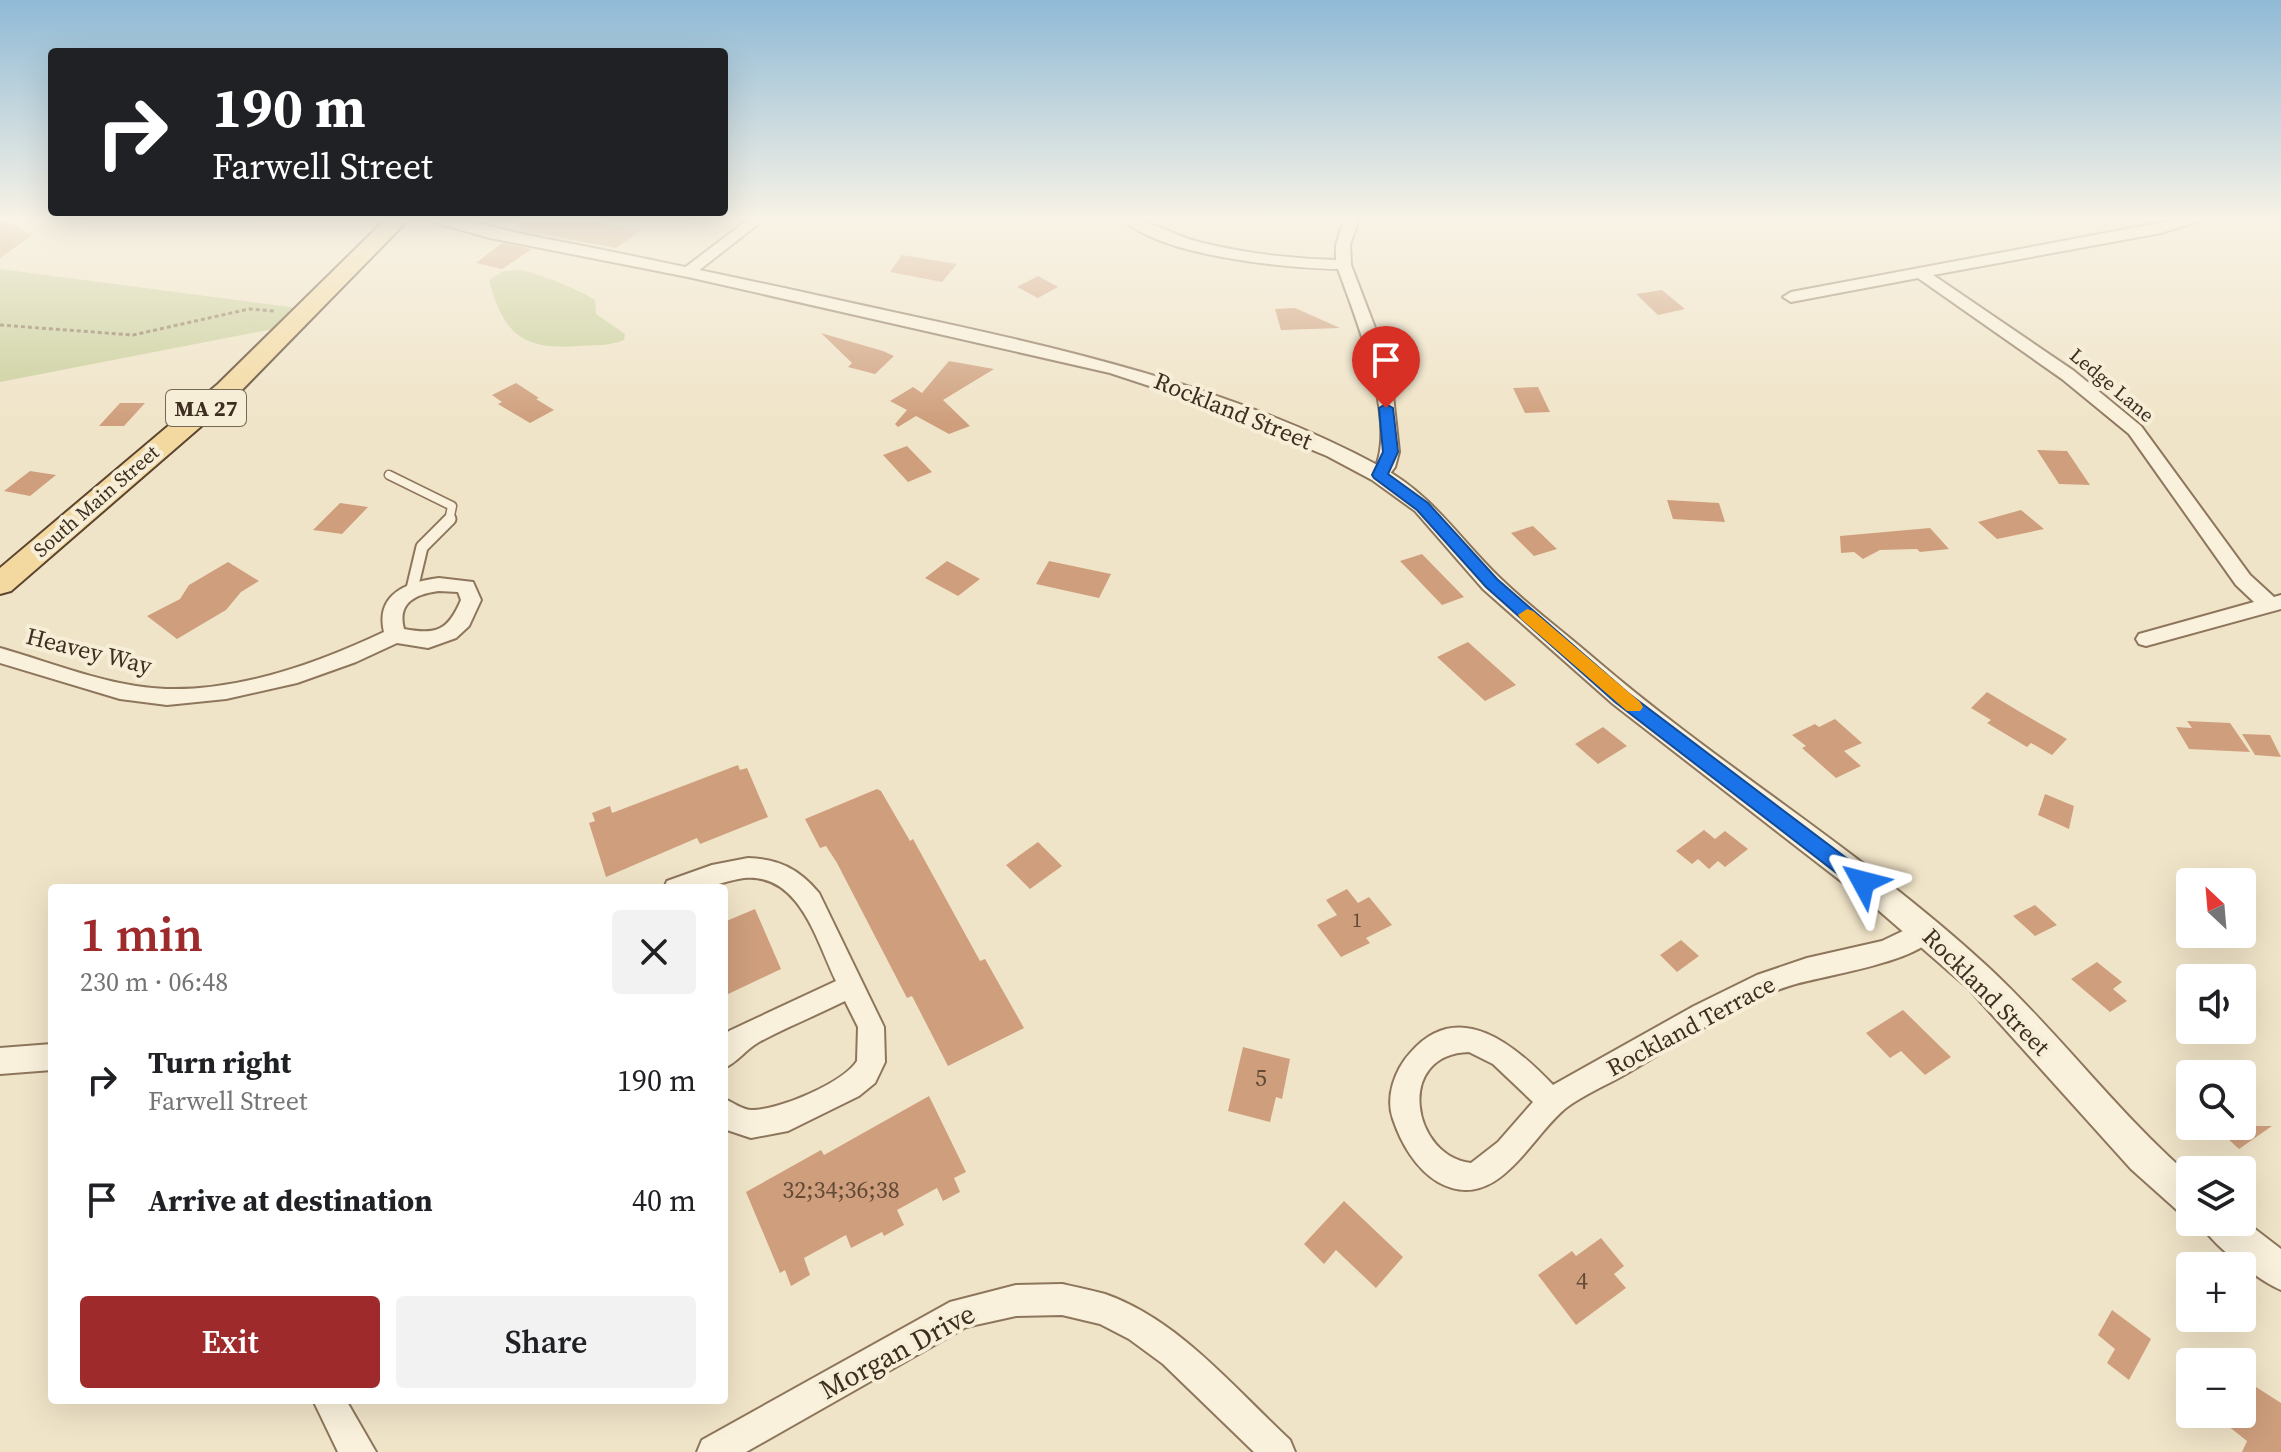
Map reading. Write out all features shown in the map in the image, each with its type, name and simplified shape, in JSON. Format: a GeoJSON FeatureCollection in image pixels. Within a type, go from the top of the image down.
{"type":"FeatureCollection","features":[{"type":"Feature","properties":{"kind":"main road","name":"South Main Street"},"geometry":{"type":"LineString","coordinates":[[0,584],[227,390],[331,286]]}},
{"type":"Feature","properties":{"kind":"street","name":"Rockland Street"},"geometry":{"type":"LineString","coordinates":[[750,286],[1041,350],[1145,377],[1334,451],[1380,475],[1423,506],[1491,583],[1622,697],[1926,931],[1979,978],[2143,1157],[2176,1186]]}},
{"type":"Feature","properties":{"kind":"street"},"geometry":{"type":"LineString","coordinates":[[1352,286],[1377,354],[1384,386],[1390,452],[1380,475]]}},
{"type":"Feature","properties":{"kind":"street"},"geometry":{"type":"LineString","coordinates":[[1791,297],[1851,286]]}},
{"type":"Feature","properties":{"kind":"street","name":"Ledge Lane"},"geometry":{"type":"LineString","coordinates":[[1939,286],[2068,375],[2127,422],[2150,447],[2243,580],[2275,603]]}},
{"type":"Feature","properties":{"kind":"street"},"geometry":{"type":"LineString","coordinates":[[444,582],[466,587],[471,600],[462,621],[449,633],[428,641],[395,635],[389,623],[394,603],[412,589],[444,582]]}},
{"type":"Feature","properties":{"kind":"street"},"geometry":{"type":"LineString","coordinates":[[2146,639],[2275,603]]}},
{"type":"Feature","properties":{"kind":"street","name":"Heavey Way"},"geometry":{"type":"LineString","coordinates":[[0,655],[120,691],[167,697],[226,691],[289,678],[349,657],[395,635]]}},
{"type":"Feature","properties":{"kind":"street"},"geometry":{"type":"LineString","coordinates":[[687,884],[733,867],[761,867],[786,875],[796,882],[810,900],[871,1027],[873,1038],[871,1062],[865,1074],[849,1087],[778,1121],[751,1124],[738,1122],[728,1115]]}},
{"type":"Feature","properties":{"kind":"street","name":"Rockland Terrace"},"geometry":{"type":"LineString","coordinates":[[1552,1103],[1499,1052],[1480,1042],[1462,1039],[1442,1043],[1415,1066],[1407,1081],[1404,1101],[1406,1118],[1430,1157],[1446,1171],[1464,1178],[1483,1173],[1500,1162],[1552,1103],[1767,982],[1826,965],[1888,953],[1926,931]]}},
{"type":"Feature","properties":{"kind":"street"},"geometry":{"type":"LineString","coordinates":[[728,1051],[752,1032],[851,986]]}},
{"type":"Feature","properties":{"kind":"street"},"geometry":{"type":"LineString","coordinates":[[0,1061],[48,1057]]}},
{"type":"Feature","properties":{"kind":"street"},"geometry":{"type":"LineString","coordinates":[[2236,1236],[2281,1272]]}},
{"type":"Feature","properties":{"kind":"street","name":"Morgan Drive"},"geometry":{"type":"LineString","coordinates":[[714,1452],[961,1313],[1021,1298],[1061,1298],[1080,1302],[1136,1323],[1170,1347],[1278,1452]]}},
{"type":"Feature","properties":{"kind":"street"},"geometry":{"type":"LineString","coordinates":[[331,1404],[346,1435],[359,1452]]}},
{"type":"Feature","properties":{"kind":"lane"},"geometry":{"type":"LineString","coordinates":[[389,475],[452,506],[450,520],[422,547],[412,589]]}},
{"type":"Feature","properties":{"kind":"path"},"geometry":{"type":"LineString","coordinates":[[0,325],[133,335],[249,309],[276,312]]}},
{"type":"Feature","properties":{"kind":"green space"},"geometry":{"type":"Polygon","coordinates":[[[0,286],[128,286],[298,308],[273,329],[0,382],[0,286]]]}},
{"type":"Feature","properties":{"kind":"green space"},"geometry":{"type":"Polygon","coordinates":[[[491,286],[567,286],[595,300],[596,314],[625,334],[624,340],[602,345],[560,347],[530,342],[509,327],[491,286]]]}},
{"type":"Feature","properties":{"kind":"building"},"geometry":{"type":"Polygon","coordinates":[[[1056,286],[1058,287],[1038,298],[1017,287],[1056,286]]]}},
{"type":"Feature","properties":{"kind":"building"},"geometry":{"type":"Polygon","coordinates":[[[1662,290],[1685,309],[1658,315],[1636,294],[1662,290]]]}},
{"type":"Feature","properties":{"kind":"building"},"geometry":{"type":"Polygon","coordinates":[[[1295,308],[1340,328],[1281,330],[1275,309],[1295,308]]]}},
{"type":"Feature","properties":{"kind":"building"},"geometry":{"type":"Polygon","coordinates":[[[821,333],[894,356],[875,374],[848,367],[852,363],[821,333]]]}},
{"type":"Feature","properties":{"kind":"building"},"geometry":{"type":"Polygon","coordinates":[[[949,361],[994,369],[943,400],[970,426],[949,434],[916,416],[898,427],[895,424],[907,410],[890,401],[913,387],[922,393],[949,361]]]}},
{"type":"Feature","properties":{"kind":"building"},"geometry":{"type":"Polygon","coordinates":[[[516,383],[554,410],[530,423],[498,404],[502,402],[492,395],[516,383]]]}},
{"type":"Feature","properties":{"kind":"building"},"geometry":{"type":"Polygon","coordinates":[[[1538,387],[1550,412],[1525,413],[1513,388],[1538,387]]]}},
{"type":"Feature","properties":{"kind":"building"},"geometry":{"type":"Polygon","coordinates":[[[120,403],[145,403],[124,426],[99,426],[120,403]]]}},
{"type":"Feature","properties":{"kind":"building"},"geometry":{"type":"Polygon","coordinates":[[[907,446],[932,472],[908,482],[883,455],[907,446]]]}},
{"type":"Feature","properties":{"kind":"building"},"geometry":{"type":"Polygon","coordinates":[[[2037,450],[2067,451],[2090,485],[2059,484],[2037,450]]]}},
{"type":"Feature","properties":{"kind":"building"},"geometry":{"type":"Polygon","coordinates":[[[30,471],[56,475],[30,496],[4,491],[30,471]]]}},
{"type":"Feature","properties":{"kind":"building"},"geometry":{"type":"Polygon","coordinates":[[[1667,500],[1719,503],[1725,522],[1673,519],[1667,500]]]}},
{"type":"Feature","properties":{"kind":"building"},"geometry":{"type":"Polygon","coordinates":[[[340,503],[368,507],[342,534],[313,530],[340,503]]]}},
{"type":"Feature","properties":{"kind":"building"},"geometry":{"type":"Polygon","coordinates":[[[2021,510],[2044,529],[1997,539],[1978,522],[2021,510]]]}},
{"type":"Feature","properties":{"kind":"building"},"geometry":{"type":"Polygon","coordinates":[[[1533,526],[1557,549],[1534,556],[1511,533],[1533,526]]]}},
{"type":"Feature","properties":{"kind":"building"},"geometry":{"type":"Polygon","coordinates":[[[1930,528],[1949,549],[1920,552],[1917,549],[1880,550],[1863,559],[1854,552],[1841,553],[1840,536],[1930,528]]]}},
{"type":"Feature","properties":{"kind":"building"},"geometry":{"type":"Polygon","coordinates":[[[1422,554],[1464,597],[1442,605],[1400,561],[1422,554]]]}},
{"type":"Feature","properties":{"kind":"building"},"geometry":{"type":"Polygon","coordinates":[[[947,561],[980,579],[958,596],[925,578],[947,561]]]}},
{"type":"Feature","properties":{"kind":"building"},"geometry":{"type":"Polygon","coordinates":[[[1049,561],[1111,574],[1099,598],[1036,584],[1049,561]]]}},
{"type":"Feature","properties":{"kind":"building"},"geometry":{"type":"Polygon","coordinates":[[[228,562],[259,581],[241,592],[226,610],[177,639],[147,616],[180,599],[189,585],[228,562]]]}},
{"type":"Feature","properties":{"kind":"building"},"geometry":{"type":"Polygon","coordinates":[[[1468,642],[1516,685],[1485,701],[1437,657],[1468,642]]]}},
{"type":"Feature","properties":{"kind":"building"},"geometry":{"type":"Polygon","coordinates":[[[1987,692],[2067,739],[2052,755],[2031,743],[2027,747],[1987,723],[1991,720],[1971,708],[1987,692]]]}},
{"type":"Feature","properties":{"kind":"building"},"geometry":{"type":"Polygon","coordinates":[[[1835,719],[1862,743],[1844,751],[1861,766],[1836,778],[1792,735],[1835,719]]]}},
{"type":"Feature","properties":{"kind":"building"},"geometry":{"type":"Polygon","coordinates":[[[2187,721],[2230,723],[2250,752],[2189,749],[2176,727],[2192,728],[2187,721]]]}},
{"type":"Feature","properties":{"kind":"building"},"geometry":{"type":"Polygon","coordinates":[[[1603,727],[1627,746],[1598,764],[1575,744],[1603,727]]]}},
{"type":"Feature","properties":{"kind":"building"},"geometry":{"type":"Polygon","coordinates":[[[2242,734],[2270,735],[2281,757],[2255,755],[2242,734]]]}},
{"type":"Feature","properties":{"kind":"building"},"geometry":{"type":"Polygon","coordinates":[[[738,765],[740,770],[747,768],[768,817],[700,844],[697,838],[606,877],[589,823],[595,821],[592,813],[610,806],[612,813],[738,765]]]}},
{"type":"Feature","properties":{"kind":"building"},"geometry":{"type":"Polygon","coordinates":[[[877,789],[910,841],[913,839],[980,961],[985,959],[1024,1028],[948,1066],[912,996],[907,998],[837,863],[826,846],[820,848],[805,819],[877,789]]]}},
{"type":"Feature","properties":{"kind":"building"},"geometry":{"type":"Polygon","coordinates":[[[2045,794],[2074,806],[2069,829],[2038,815],[2045,794]]]}},
{"type":"Feature","properties":{"kind":"building"},"geometry":{"type":"Polygon","coordinates":[[[1704,830],[1715,839],[1725,831],[1748,849],[1725,867],[1718,861],[1709,869],[1698,859],[1692,864],[1676,851],[1704,830]]]}},
{"type":"Feature","properties":{"kind":"building"},"geometry":{"type":"Polygon","coordinates":[[[1038,842],[1062,866],[1030,889],[1006,865],[1038,842]]]}},
{"type":"Feature","properties":{"kind":"building"},"geometry":{"type":"Polygon","coordinates":[[[1347,889],[1358,903],[1369,897],[1392,925],[1366,938],[1370,943],[1341,957],[1317,925],[1337,915],[1326,900],[1347,889]]]}},
{"type":"Feature","properties":{"kind":"building"},"geometry":{"type":"Polygon","coordinates":[[[2035,905],[2057,925],[2035,936],[2013,916],[2035,905]]]}},
{"type":"Feature","properties":{"kind":"building"},"geometry":{"type":"Polygon","coordinates":[[[755,909],[781,969],[728,994],[728,920],[755,909]]]}},
{"type":"Feature","properties":{"kind":"building"},"geometry":{"type":"Polygon","coordinates":[[[1681,940],[1699,956],[1677,972],[1660,955],[1681,940]]]}},
{"type":"Feature","properties":{"kind":"building"},"geometry":{"type":"Polygon","coordinates":[[[2097,962],[2122,982],[2113,989],[2127,1001],[2110,1012],[2071,979],[2097,962]]]}},
{"type":"Feature","properties":{"kind":"building"},"geometry":{"type":"Polygon","coordinates":[[[1903,1010],[1951,1057],[1925,1075],[1901,1051],[1890,1058],[1866,1033],[1903,1010]]]}},
{"type":"Feature","properties":{"kind":"building"},"geometry":{"type":"Polygon","coordinates":[[[1243,1047],[1290,1059],[1282,1099],[1276,1097],[1270,1122],[1228,1111],[1243,1047]]]}},
{"type":"Feature","properties":{"kind":"building"},"geometry":{"type":"Polygon","coordinates":[[[929,1096],[966,1172],[954,1178],[960,1192],[943,1201],[937,1188],[897,1210],[904,1225],[884,1236],[882,1232],[851,1248],[846,1235],[804,1258],[810,1275],[791,1286],[785,1270],[780,1273],[746,1192],[821,1150],[824,1155],[929,1096]]]}},
{"type":"Feature","properties":{"kind":"building"},"geometry":{"type":"Polygon","coordinates":[[[2256,1126],[2272,1126],[2256,1137],[2256,1126]]]}},
{"type":"Feature","properties":{"kind":"building"},"geometry":{"type":"Polygon","coordinates":[[[2229,1140],[2252,1140],[2239,1149],[2229,1140]]]}},
{"type":"Feature","properties":{"kind":"building"},"geometry":{"type":"Polygon","coordinates":[[[1344,1201],[1403,1257],[1376,1288],[1336,1250],[1324,1264],[1304,1244],[1344,1201]]]}},
{"type":"Feature","properties":{"kind":"building"},"geometry":{"type":"Polygon","coordinates":[[[1601,1238],[1624,1266],[1614,1274],[1626,1288],[1576,1325],[1538,1275],[1572,1251],[1576,1256],[1601,1238]]]}},
{"type":"Feature","properties":{"kind":"building"},"geometry":{"type":"Polygon","coordinates":[[[2112,1310],[2151,1339],[2129,1380],[2107,1363],[2115,1349],[2098,1335],[2112,1310]]]}},
{"type":"Feature","properties":{"kind":"building"},"geometry":{"type":"Polygon","coordinates":[[[2256,1387],[2281,1403],[2281,1452],[2242,1452],[2247,1441],[2231,1428],[2256,1428],[2256,1387]]]}},
{"type":"Feature","properties":{"kind":"slow traffic"},"geometry":{"type":"LineString","coordinates":[[1527,615],[1634,707]]}},
{"type":"Feature","properties":{"kind":"route"},"geometry":{"type":"LineString","coordinates":[[1386,408],[1390,452],[1380,475],[1423,506],[1491,583],[1622,697],[1863,882]]}}]}
